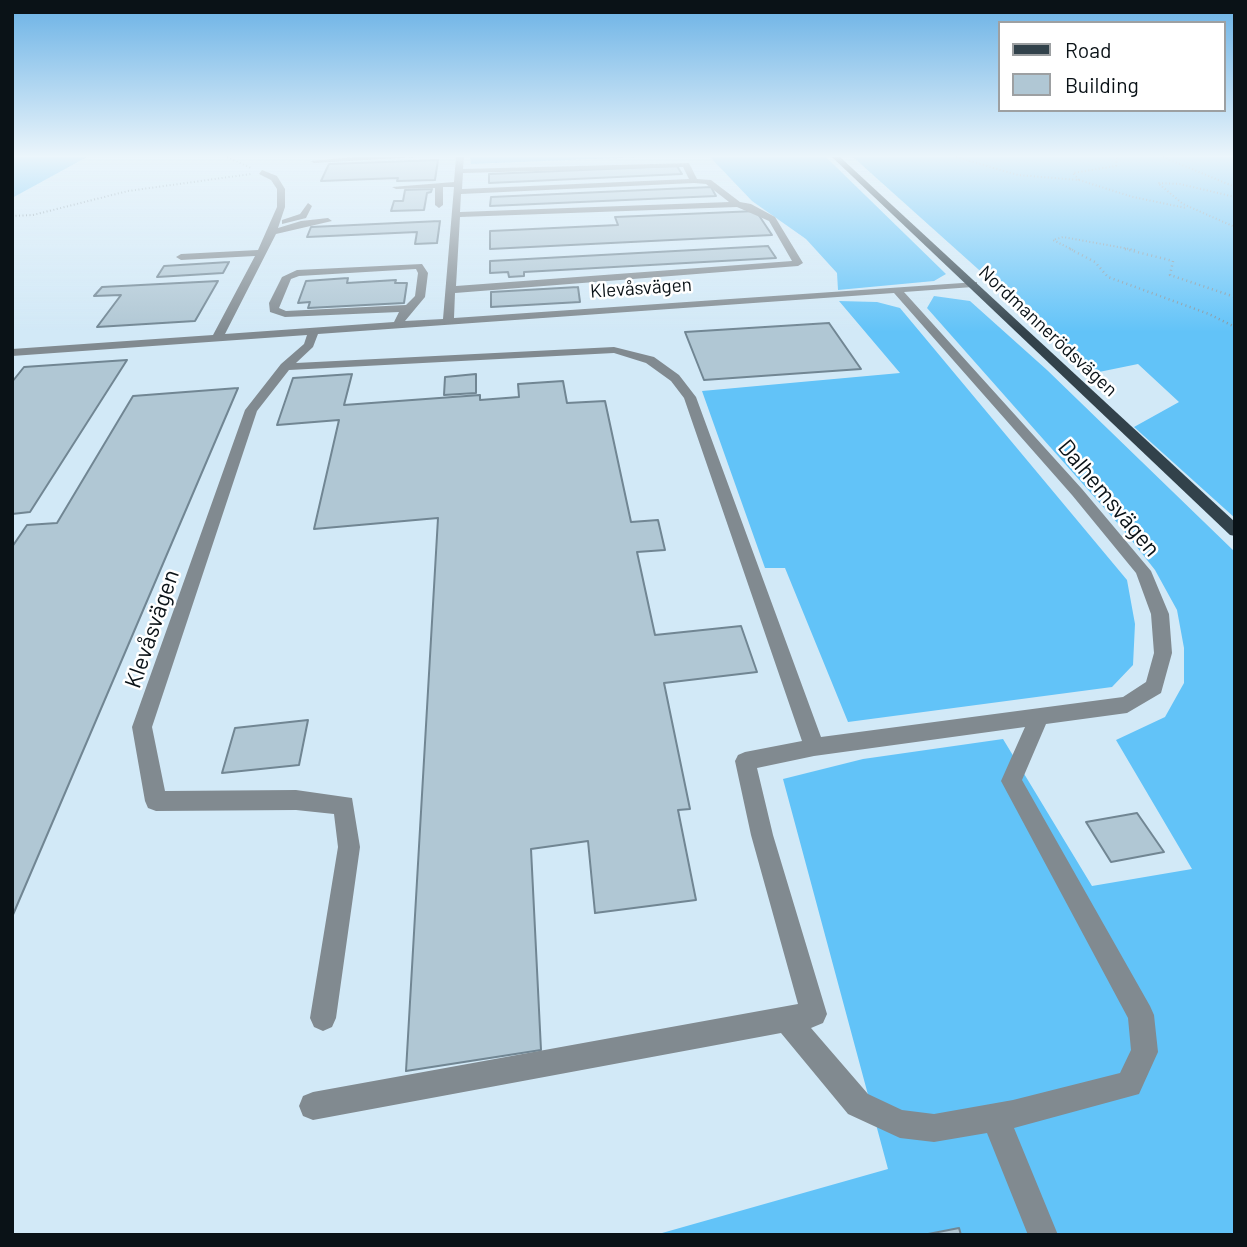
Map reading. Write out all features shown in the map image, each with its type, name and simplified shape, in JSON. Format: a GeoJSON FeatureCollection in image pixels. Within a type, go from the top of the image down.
{"type":"FeatureCollection","features":[{"type":"Feature","properties":{"kind":"main road","name":"Nordmannerödsvägen"},"geometry":{"type":"LineString","coordinates":[[898,215],[1235,531]]}},
{"type":"Feature","properties":{"kind":"street"},"geometry":{"type":"LineString","coordinates":[[218,337],[278,215]]}},
{"type":"Feature","properties":{"kind":"street"},"geometry":{"type":"LineString","coordinates":[[273,228],[303,215]]}},
{"type":"Feature","properties":{"kind":"street"},"geometry":{"type":"LineString","coordinates":[[448,323],[455,215]]}},
{"type":"Feature","properties":{"kind":"street"},"geometry":{"type":"LineString","coordinates":[[450,290],[798,263],[772,219],[765,215]]}},
{"type":"Feature","properties":{"kind":"street"},"geometry":{"type":"LineString","coordinates":[[273,228],[328,221]]}},
{"type":"Feature","properties":{"kind":"street"},"geometry":{"type":"LineString","coordinates":[[181,257],[260,253]]}},
{"type":"Feature","properties":{"kind":"street"},"geometry":{"type":"LineString","coordinates":[[398,327],[402,314],[420,297],[423,273],[419,266],[297,273],[287,277],[274,303],[274,310],[285,314],[408,308]]}},
{"type":"Feature","properties":{"kind":"street","name":"Klevåsvägen"},"geometry":{"type":"LineString","coordinates":[[12,353],[973,284]]}},
{"type":"Feature","properties":{"kind":"street","name":"Dalhemsvägen"},"geometry":{"type":"LineString","coordinates":[[786,1019],[814,1014],[762,835],[745,761],[814,747],[1127,705],[1154,687],[1163,653],[1160,614],[1143,571],[1077,492],[897,290]]}},
{"type":"Feature","properties":{"kind":"street","name":"Klevåsvägen"},"geometry":{"type":"LineString","coordinates":[[313,333],[309,345],[285,367],[251,411],[142,727],[156,801],[296,800],[344,805],[349,847],[323,1018]]}},
{"type":"Feature","properties":{"kind":"street"},"geometry":{"type":"LineString","coordinates":[[285,367],[614,350],[650,360],[675,378],[690,397],[814,747]]}},
{"type":"Feature","properties":{"kind":"street"},"geometry":{"type":"LineString","coordinates":[[313,1105],[786,1019],[858,1104],[900,1124],[934,1128],[995,1117],[1129,1084],[1145,1052],[1141,1015],[1011,781],[1039,717]]}},
{"type":"Feature","properties":{"kind":"street"},"geometry":{"type":"LineString","coordinates":[[995,1117],[1044,1235]]}},
{"type":"Feature","properties":{"kind":"path"},"geometry":{"type":"LineString","coordinates":[[1208,215],[1235,227]]}},
{"type":"Feature","properties":{"kind":"path"},"geometry":{"type":"LineString","coordinates":[[1235,297],[1170,275],[1173,261],[1143,252],[1063,237],[1053,240],[1095,262],[1108,277],[1209,314],[1235,327]]}},
{"type":"Feature","properties":{"kind":"shaded area"},"geometry":{"type":"Polygon","coordinates":[[[772,215],[886,215],[946,274],[934,281],[838,290],[837,273],[806,239],[772,215]]]}},
{"type":"Feature","properties":{"kind":"shaded area"},"geometry":{"type":"Polygon","coordinates":[[[918,215],[1235,215],[1235,518],[1134,427],[1179,402],[1138,364],[1094,373],[918,215]]]}},
{"type":"Feature","properties":{"kind":"shaded area"},"geometry":{"type":"Polygon","coordinates":[[[934,296],[970,301],[1047,370],[1235,552],[1235,1235],[655,1235],[888,1169],[783,779],[863,759],[1003,739],[1092,886],[1192,869],[1116,740],[1165,717],[1184,683],[1184,648],[1177,610],[1155,570],[1121,527],[927,308],[934,296]]]}},
{"type":"Feature","properties":{"kind":"shaded area"},"geometry":{"type":"Polygon","coordinates":[[[839,301],[877,302],[900,308],[1127,580],[1135,624],[1133,665],[1112,687],[848,722],[785,568],[765,568],[702,391],[900,373],[839,301]]]}},
{"type":"Feature","properties":{"kind":"building"},"geometry":{"type":"Polygon","coordinates":[[[759,215],[772,235],[490,249],[490,231],[618,225],[615,217],[759,215]]]}},
{"type":"Feature","properties":{"kind":"building"},"geometry":{"type":"Polygon","coordinates":[[[440,221],[437,243],[415,244],[417,232],[307,237],[311,227],[440,221]]]}},
{"type":"Feature","properties":{"kind":"building"},"geometry":{"type":"Polygon","coordinates":[[[768,246],[776,258],[524,272],[524,276],[509,277],[508,272],[490,273],[490,261],[768,246]]]}},
{"type":"Feature","properties":{"kind":"building"},"geometry":{"type":"Polygon","coordinates":[[[229,262],[223,273],[157,277],[164,266],[229,262]]]}},
{"type":"Feature","properties":{"kind":"building"},"geometry":{"type":"Polygon","coordinates":[[[348,278],[347,283],[396,280],[395,283],[407,283],[404,303],[308,308],[310,302],[298,303],[306,281],[348,278]]]}},
{"type":"Feature","properties":{"kind":"building"},"geometry":{"type":"Polygon","coordinates":[[[218,281],[195,321],[97,327],[121,295],[94,296],[102,287],[218,281]]]}},
{"type":"Feature","properties":{"kind":"building"},"geometry":{"type":"Polygon","coordinates":[[[578,287],[580,302],[491,307],[491,292],[578,287]]]}},
{"type":"Feature","properties":{"kind":"building"},"geometry":{"type":"Polygon","coordinates":[[[829,323],[861,369],[704,380],[685,332],[829,323]]]}},
{"type":"Feature","properties":{"kind":"building"},"geometry":{"type":"Polygon","coordinates":[[[127,360],[30,512],[12,514],[12,382],[24,367],[127,360]]]}},
{"type":"Feature","properties":{"kind":"building"},"geometry":{"type":"Polygon","coordinates":[[[352,374],[344,405],[480,395],[480,400],[519,397],[518,384],[563,381],[567,403],[605,401],[631,522],[658,520],[665,550],[637,552],[655,635],[741,626],[757,672],[664,683],[690,809],[678,810],[696,900],[595,913],[588,841],[531,849],[541,1050],[406,1071],[438,518],[314,529],[339,420],[277,425],[293,378],[352,374]]]}},
{"type":"Feature","properties":{"kind":"building"},"geometry":{"type":"Polygon","coordinates":[[[476,374],[476,393],[444,395],[445,377],[476,374]]]}},
{"type":"Feature","properties":{"kind":"building"},"geometry":{"type":"Polygon","coordinates":[[[238,388],[12,917],[12,547],[27,525],[57,523],[133,396],[238,388]]]}},
{"type":"Feature","properties":{"kind":"building"},"geometry":{"type":"Polygon","coordinates":[[[308,720],[299,765],[222,773],[235,728],[308,720]]]}},
{"type":"Feature","properties":{"kind":"building"},"geometry":{"type":"Polygon","coordinates":[[[1137,813],[1164,852],[1111,862],[1086,822],[1137,813]]]}},
{"type":"Feature","properties":{"kind":"building"},"geometry":{"type":"Polygon","coordinates":[[[959,1228],[961,1235],[923,1235],[959,1228]]]}}]}
